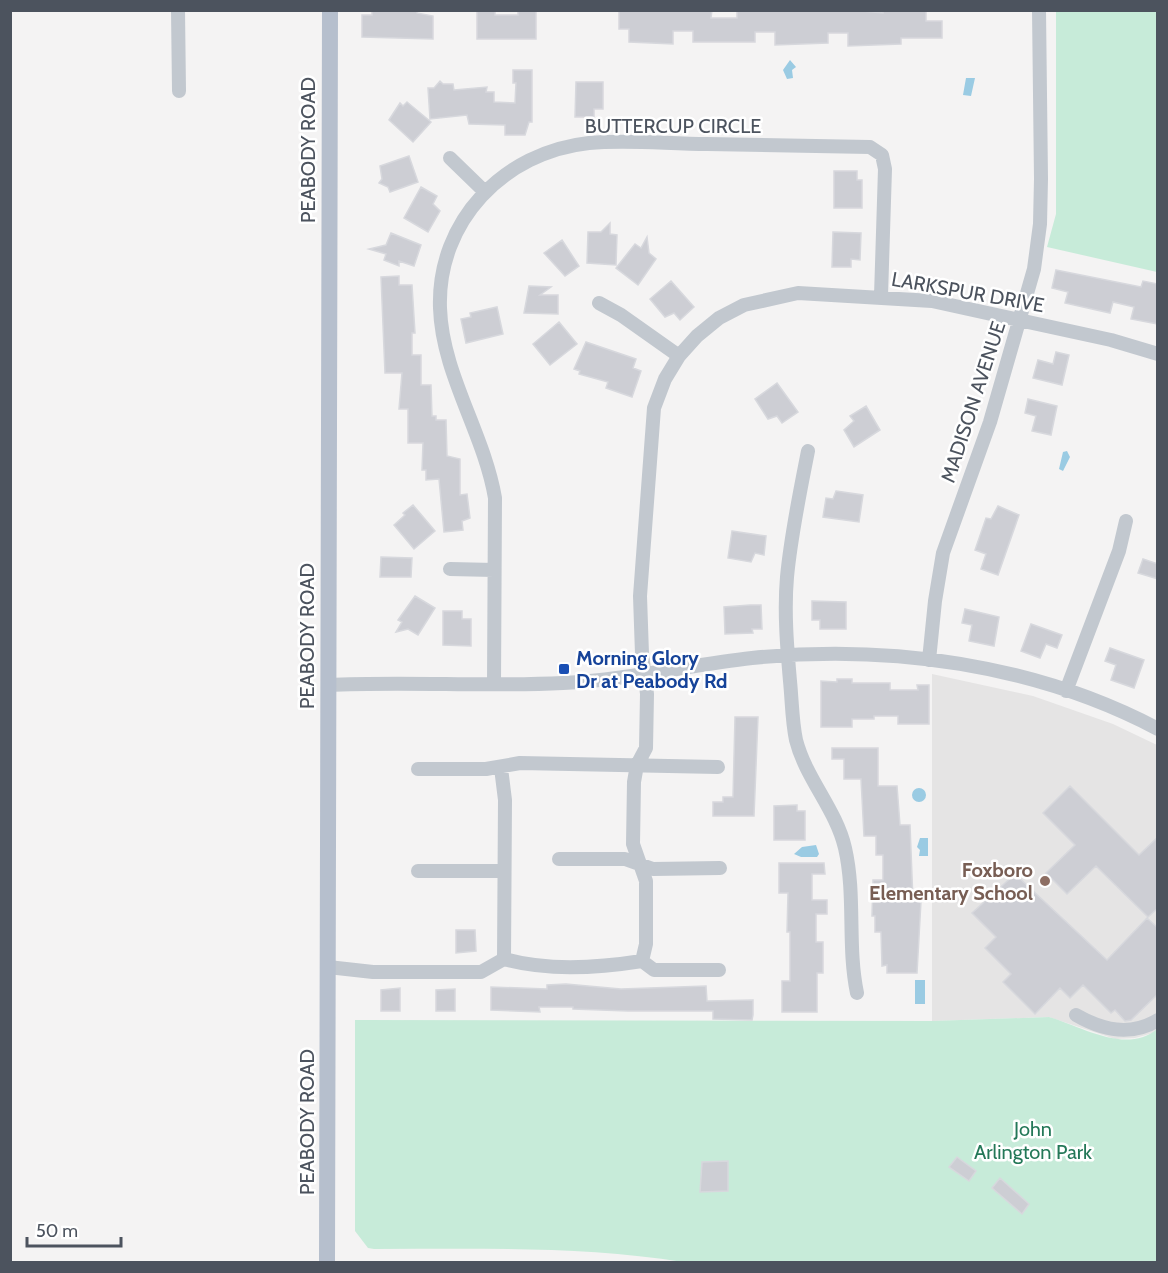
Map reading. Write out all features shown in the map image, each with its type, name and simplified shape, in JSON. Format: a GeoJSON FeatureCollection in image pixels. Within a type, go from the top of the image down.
{"type":"FeatureCollection","features":[{"type":"Feature","properties":{"kind":"main road","name":"PEABODY ROAD"},"geometry":{"type":"LineString","coordinates":[[327,1263],[330,10]]}},
{"type":"Feature","properties":{"kind":"street"},"geometry":{"type":"LineString","coordinates":[[177,10],[179,91]]}},
{"type":"Feature","properties":{"kind":"street","name":"MADISON AVENUE"},"geometry":{"type":"LineString","coordinates":[[929,660],[935,601],[944,554],[990,422],[1034,268],[1040,224],[1039,10]]}},
{"type":"Feature","properties":{"kind":"street","name":"BUTTERCUP CIRCLE"},"geometry":{"type":"LineString","coordinates":[[494,684],[495,498],[491,474],[447,353],[439,306],[442,274],[451,241],[472,204],[484,191],[518,165],[536,157],[587,143],[870,147],[882,155],[885,169],[881,296]]}},
{"type":"Feature","properties":{"kind":"street"},"geometry":{"type":"LineString","coordinates":[[450,158],[484,191]]}},
{"type":"Feature","properties":{"kind":"street","name":"LARKSPUR DRIVE"},"geometry":{"type":"LineString","coordinates":[[642,961],[646,944],[646,881],[633,844],[637,765],[646,748],[647,694],[640,596],[654,408],[665,379],[679,356],[697,336],[719,318],[744,305],[798,293],[881,296],[932,301],[1111,340],[1158,354]]}},
{"type":"Feature","properties":{"kind":"street"},"geometry":{"type":"LineString","coordinates":[[599,303],[621,315],[679,356]]}},
{"type":"Feature","properties":{"kind":"street"},"geometry":{"type":"LineString","coordinates":[[807,451],[787,577],[788,655],[796,739],[803,761],[837,823],[845,846],[850,900],[851,964],[857,993]]}},
{"type":"Feature","properties":{"kind":"street"},"geometry":{"type":"LineString","coordinates":[[1066,691],[1119,551],[1126,520]]}},
{"type":"Feature","properties":{"kind":"street"},"geometry":{"type":"LineString","coordinates":[[450,570],[494,570]]}},
{"type":"Feature","properties":{"kind":"street"},"geometry":{"type":"LineString","coordinates":[[327,685],[565,683],[788,655],[873,655],[929,660],[1014,675],[1111,707],[1158,729]]}},
{"type":"Feature","properties":{"kind":"street"},"geometry":{"type":"LineString","coordinates":[[418,768],[501,768],[520,763],[718,767]]}},
{"type":"Feature","properties":{"kind":"street"},"geometry":{"type":"LineString","coordinates":[[501,768],[505,800],[504,959]]}},
{"type":"Feature","properties":{"kind":"street"},"geometry":{"type":"LineString","coordinates":[[559,859],[625,859],[653,869],[720,868]]}},
{"type":"Feature","properties":{"kind":"street"},"geometry":{"type":"LineString","coordinates":[[418,871],[504,871]]}},
{"type":"Feature","properties":{"kind":"street"},"geometry":{"type":"LineString","coordinates":[[328,967],[373,972],[481,972],[504,959],[526,965],[615,965],[642,961],[654,970],[719,970]]}},
{"type":"Feature","properties":{"kind":"street"},"geometry":{"type":"LineString","coordinates":[[1076,1015],[1100,1027],[1114,1030],[1138,1029],[1158,1020]]}},
{"type":"Feature","properties":{"kind":"shaded area","name":"Foxboro Elementary School"},"geometry":{"type":"Polygon","coordinates":[[[932,674],[1033,696],[1113,724],[1157,745],[1158,1029],[1153,1033],[1135,1038],[1115,1039],[1049,1017],[932,1021],[932,674]]]}},
{"type":"Feature","properties":{"kind":"green space"},"geometry":{"type":"Polygon","coordinates":[[[1056,11],[1157,11],[1157,272],[1047,247],[1056,214],[1056,11]]]}},
{"type":"Feature","properties":{"kind":"green space","name":"John Arlington Park"},"geometry":{"type":"Polygon","coordinates":[[[1049,1017],[1089,1032],[1118,1039],[1145,1036],[1157,1029],[1157,1262],[683,1262],[568,1251],[374,1249],[368,1248],[355,1231],[355,1020],[932,1021],[1049,1017]]]}},
{"type":"Feature","properties":{"kind":"water"},"geometry":{"type":"Polygon","coordinates":[[[790,60],[796,67],[792,70],[793,78],[787,79],[783,70],[790,60]]]}},
{"type":"Feature","properties":{"kind":"water"},"geometry":{"type":"Polygon","coordinates":[[[966,78],[975,78],[971,96],[963,95],[966,78]]]}},
{"type":"Feature","properties":{"kind":"water"},"geometry":{"type":"Polygon","coordinates":[[[1067,451],[1070,457],[1063,471],[1059,469],[1063,452],[1067,451]]]}},
{"type":"Feature","properties":{"kind":"water"},"geometry":{"type":"Polygon","coordinates":[[[916,788],[922,788],[926,795],[922,802],[916,802],[912,798],[912,792],[916,788]]]}},
{"type":"Feature","properties":{"kind":"water"},"geometry":{"type":"Polygon","coordinates":[[[920,838],[928,838],[928,856],[919,856],[920,850],[917,847],[920,838]]]}},
{"type":"Feature","properties":{"kind":"water"},"geometry":{"type":"Polygon","coordinates":[[[816,845],[819,854],[817,857],[801,857],[794,854],[802,847],[816,845]]]}},
{"type":"Feature","properties":{"kind":"water"},"geometry":{"type":"Polygon","coordinates":[[[915,980],[925,980],[925,1004],[915,1004],[915,980]]]}},
{"type":"Feature","properties":{"kind":"building"},"geometry":{"type":"Polygon","coordinates":[[[372,10],[417,10],[417,13],[433,16],[433,39],[362,37],[362,15],[372,15],[372,10]]]}},
{"type":"Feature","properties":{"kind":"building"},"geometry":{"type":"Polygon","coordinates":[[[477,10],[495,10],[495,15],[518,15],[518,10],[536,10],[536,39],[477,39],[477,10]]]}},
{"type":"Feature","properties":{"kind":"building"},"geometry":{"type":"Polygon","coordinates":[[[619,10],[712,10],[711,18],[737,18],[737,10],[852,10],[883,13],[883,10],[926,10],[926,21],[942,21],[942,38],[901,38],[901,44],[848,46],[848,33],[828,33],[828,43],[775,45],[775,32],[755,32],[755,42],[693,42],[693,31],[673,31],[673,44],[629,42],[629,29],[619,29],[619,10]]]}},
{"type":"Feature","properties":{"kind":"building"},"geometry":{"type":"Polygon","coordinates":[[[513,70],[532,70],[532,122],[529,122],[525,135],[505,135],[505,125],[469,124],[467,115],[430,119],[428,88],[434,88],[440,81],[443,84],[453,84],[454,90],[487,87],[486,92],[494,92],[494,102],[515,103],[516,83],[513,83],[513,70]]]}},
{"type":"Feature","properties":{"kind":"building"},"geometry":{"type":"Polygon","coordinates":[[[576,82],[603,82],[603,109],[594,109],[594,117],[575,117],[576,82]]]}},
{"type":"Feature","properties":{"kind":"building"},"geometry":{"type":"Polygon","coordinates":[[[407,102],[431,122],[413,142],[389,120],[400,103],[403,106],[407,102]]]}},
{"type":"Feature","properties":{"kind":"building"},"geometry":{"type":"Polygon","coordinates":[[[409,156],[418,182],[390,192],[388,187],[379,183],[382,179],[380,166],[409,156]]]}},
{"type":"Feature","properties":{"kind":"building"},"geometry":{"type":"Polygon","coordinates":[[[834,171],[857,171],[857,180],[862,180],[862,208],[834,208],[834,171]]]}},
{"type":"Feature","properties":{"kind":"building"},"geometry":{"type":"Polygon","coordinates":[[[421,187],[437,196],[433,204],[440,211],[428,232],[404,218],[421,187]]]}},
{"type":"Feature","properties":{"kind":"building"},"geometry":{"type":"Polygon","coordinates":[[[610,223],[610,234],[617,235],[616,265],[587,263],[588,232],[601,232],[610,223]]]}},
{"type":"Feature","properties":{"kind":"building"},"geometry":{"type":"Polygon","coordinates":[[[833,232],[861,233],[860,260],[851,259],[851,267],[832,267],[833,232]]]}},
{"type":"Feature","properties":{"kind":"building"},"geometry":{"type":"Polygon","coordinates":[[[391,233],[421,245],[414,266],[399,261],[399,266],[384,260],[386,254],[369,249],[386,245],[391,233]]]}},
{"type":"Feature","properties":{"kind":"building"},"geometry":{"type":"Polygon","coordinates":[[[647,237],[649,253],[656,259],[638,285],[616,268],[635,244],[641,248],[647,237]]]}},
{"type":"Feature","properties":{"kind":"building"},"geometry":{"type":"Polygon","coordinates":[[[562,240],[579,266],[565,276],[544,253],[562,240]]]}},
{"type":"Feature","properties":{"kind":"building"},"geometry":{"type":"Polygon","coordinates":[[[1056,270],[1141,287],[1143,281],[1158,284],[1158,324],[1131,319],[1134,307],[1113,302],[1110,313],[1065,303],[1068,292],[1052,288],[1056,270]]]}},
{"type":"Feature","properties":{"kind":"building"},"geometry":{"type":"Polygon","coordinates":[[[399,276],[399,285],[412,285],[415,333],[412,333],[412,355],[421,355],[421,385],[431,385],[432,416],[436,416],[436,420],[446,420],[447,456],[460,459],[460,495],[467,494],[470,518],[462,521],[463,530],[444,532],[439,479],[426,480],[426,470],[422,470],[423,443],[408,443],[408,409],[399,409],[402,373],[385,373],[381,277],[399,276]]]}},
{"type":"Feature","properties":{"kind":"building"},"geometry":{"type":"Polygon","coordinates":[[[671,281],[694,307],[680,320],[674,313],[665,317],[650,299],[671,281]]]}},
{"type":"Feature","properties":{"kind":"building"},"geometry":{"type":"Polygon","coordinates":[[[529,286],[551,287],[540,295],[558,295],[558,314],[524,313],[529,286]]]}},
{"type":"Feature","properties":{"kind":"building"},"geometry":{"type":"Polygon","coordinates":[[[497,307],[503,334],[466,343],[461,319],[471,317],[470,313],[497,307]]]}},
{"type":"Feature","properties":{"kind":"building"},"geometry":{"type":"Polygon","coordinates":[[[559,322],[577,344],[550,365],[533,344],[559,322]]]}},
{"type":"Feature","properties":{"kind":"building"},"geometry":{"type":"Polygon","coordinates":[[[586,342],[636,359],[633,368],[641,371],[632,397],[606,388],[608,382],[579,374],[580,371],[574,369],[586,342]]]}},
{"type":"Feature","properties":{"kind":"building"},"geometry":{"type":"Polygon","coordinates":[[[1056,352],[1069,355],[1062,385],[1033,378],[1038,360],[1053,364],[1056,352]]]}},
{"type":"Feature","properties":{"kind":"building"},"geometry":{"type":"Polygon","coordinates":[[[777,383],[798,412],[782,423],[777,416],[768,419],[755,399],[777,383]]]}},
{"type":"Feature","properties":{"kind":"building"},"geometry":{"type":"Polygon","coordinates":[[[1028,399],[1057,406],[1051,435],[1032,431],[1036,416],[1025,413],[1028,399]]]}},
{"type":"Feature","properties":{"kind":"building"},"geometry":{"type":"Polygon","coordinates":[[[866,406],[880,430],[854,447],[844,430],[854,421],[850,416],[866,406]]]}},
{"type":"Feature","properties":{"kind":"building"},"geometry":{"type":"Polygon","coordinates":[[[836,491],[863,495],[859,522],[823,517],[826,498],[833,499],[836,491]]]}},
{"type":"Feature","properties":{"kind":"building"},"geometry":{"type":"Polygon","coordinates":[[[413,505],[435,531],[414,549],[394,525],[413,505]]]}},
{"type":"Feature","properties":{"kind":"building"},"geometry":{"type":"Polygon","coordinates":[[[998,506],[1019,515],[998,575],[981,569],[986,554],[975,550],[986,518],[991,519],[998,506]]]}},
{"type":"Feature","properties":{"kind":"building"},"geometry":{"type":"Polygon","coordinates":[[[732,531],[766,536],[764,555],[755,553],[751,562],[728,558],[732,531]]]}},
{"type":"Feature","properties":{"kind":"building"},"geometry":{"type":"Polygon","coordinates":[[[381,557],[412,558],[411,577],[380,577],[381,557]]]}},
{"type":"Feature","properties":{"kind":"building"},"geometry":{"type":"Polygon","coordinates":[[[1143,559],[1158,564],[1158,579],[1138,573],[1143,559]]]}},
{"type":"Feature","properties":{"kind":"building"},"geometry":{"type":"Polygon","coordinates":[[[415,596],[435,608],[418,635],[408,629],[396,632],[402,622],[398,620],[415,596]]]}},
{"type":"Feature","properties":{"kind":"building"},"geometry":{"type":"Polygon","coordinates":[[[812,601],[846,602],[846,629],[820,629],[820,620],[812,620],[812,601]]]}},
{"type":"Feature","properties":{"kind":"building"},"geometry":{"type":"Polygon","coordinates":[[[761,605],[762,629],[752,629],[753,633],[725,634],[724,607],[761,605]]]}},
{"type":"Feature","properties":{"kind":"building"},"geometry":{"type":"Polygon","coordinates":[[[965,609],[999,617],[994,646],[969,641],[972,625],[962,623],[965,609]]]}},
{"type":"Feature","properties":{"kind":"building"},"geometry":{"type":"Polygon","coordinates":[[[443,611],[462,611],[462,619],[471,619],[471,646],[443,645],[443,611]]]}},
{"type":"Feature","properties":{"kind":"building"},"geometry":{"type":"Polygon","coordinates":[[[1031,624],[1062,635],[1057,648],[1046,644],[1040,658],[1021,651],[1031,624]]]}},
{"type":"Feature","properties":{"kind":"building"},"geometry":{"type":"Polygon","coordinates":[[[1110,648],[1144,660],[1134,688],[1111,680],[1116,665],[1105,661],[1110,648]]]}},
{"type":"Feature","properties":{"kind":"building"},"geometry":{"type":"Polygon","coordinates":[[[837,679],[852,679],[852,683],[890,683],[890,690],[918,690],[917,685],[929,685],[929,724],[898,724],[898,716],[874,716],[874,719],[852,719],[852,727],[821,727],[821,681],[837,682],[837,679]]]}},
{"type":"Feature","properties":{"kind":"building"},"geometry":{"type":"Polygon","coordinates":[[[735,717],[758,717],[754,816],[713,816],[713,802],[723,802],[723,797],[733,797],[735,717]]]}},
{"type":"Feature","properties":{"kind":"building"},"geometry":{"type":"Polygon","coordinates":[[[832,748],[878,748],[878,786],[897,786],[900,825],[910,825],[913,901],[921,901],[917,973],[887,973],[887,965],[882,966],[881,932],[875,932],[875,916],[872,916],[873,880],[883,880],[883,855],[876,855],[876,836],[864,836],[861,779],[844,779],[844,759],[832,759],[832,748]]]}},
{"type":"Feature","properties":{"kind":"building"},"geometry":{"type":"Polygon","coordinates":[[[1070,786],[1139,855],[1158,837],[1158,908],[1148,917],[1096,866],[1067,894],[1046,873],[1075,845],[1043,813],[1070,786]]]}},
{"type":"Feature","properties":{"kind":"building"},"geometry":{"type":"Polygon","coordinates":[[[797,805],[797,811],[805,811],[805,840],[774,840],[774,806],[797,805]]]}},
{"type":"Feature","properties":{"kind":"building"},"geometry":{"type":"Polygon","coordinates":[[[779,863],[824,863],[825,874],[812,874],[812,900],[827,900],[827,914],[816,914],[816,942],[823,942],[823,973],[817,973],[817,1012],[782,1012],[782,981],[790,981],[790,932],[787,932],[788,893],[779,893],[779,863]]]}},
{"type":"Feature","properties":{"kind":"building"},"geometry":{"type":"Polygon","coordinates":[[[1015,874],[1107,960],[1147,918],[1158,928],[1158,994],[1131,1020],[1125,1021],[1115,1010],[1111,1013],[1083,985],[1070,998],[1060,988],[1035,1014],[1003,982],[1011,974],[985,948],[996,937],[972,913],[1015,874]]]}},
{"type":"Feature","properties":{"kind":"building"},"geometry":{"type":"Polygon","coordinates":[[[456,930],[475,930],[476,951],[456,953],[456,930]]]}},
{"type":"Feature","properties":{"kind":"building"},"geometry":{"type":"Polygon","coordinates":[[[566,984],[621,989],[706,986],[707,1001],[753,1000],[753,1015],[752,1020],[713,1019],[713,1011],[628,1011],[573,1009],[573,1007],[539,1007],[540,1012],[491,1010],[491,987],[547,989],[547,985],[566,984]]]}},
{"type":"Feature","properties":{"kind":"building"},"geometry":{"type":"Polygon","coordinates":[[[400,988],[400,1011],[381,1011],[381,990],[400,988]]]}},
{"type":"Feature","properties":{"kind":"building"},"geometry":{"type":"Polygon","coordinates":[[[455,989],[455,1011],[436,1011],[436,990],[455,989]]]}},
{"type":"Feature","properties":{"kind":"building"},"geometry":{"type":"Polygon","coordinates":[[[957,1157],[976,1171],[969,1181],[949,1167],[957,1157]]]}},
{"type":"Feature","properties":{"kind":"building"},"geometry":{"type":"Polygon","coordinates":[[[728,1161],[728,1191],[700,1192],[702,1162],[728,1161]]]}},
{"type":"Feature","properties":{"kind":"building"},"geometry":{"type":"Polygon","coordinates":[[[1000,1178],[1029,1204],[1022,1214],[992,1188],[1000,1178]]]}},
{"type":"Feature","properties":{"kind":"place","name":"Morning Glory Dr at Peabody Rd"},"geometry":{"type":"Point","coordinates":[564,669]}},
{"type":"Feature","properties":{"kind":"place","name":"Foxboro Elementary School"},"geometry":{"type":"Point","coordinates":[1045,881]}}]}
